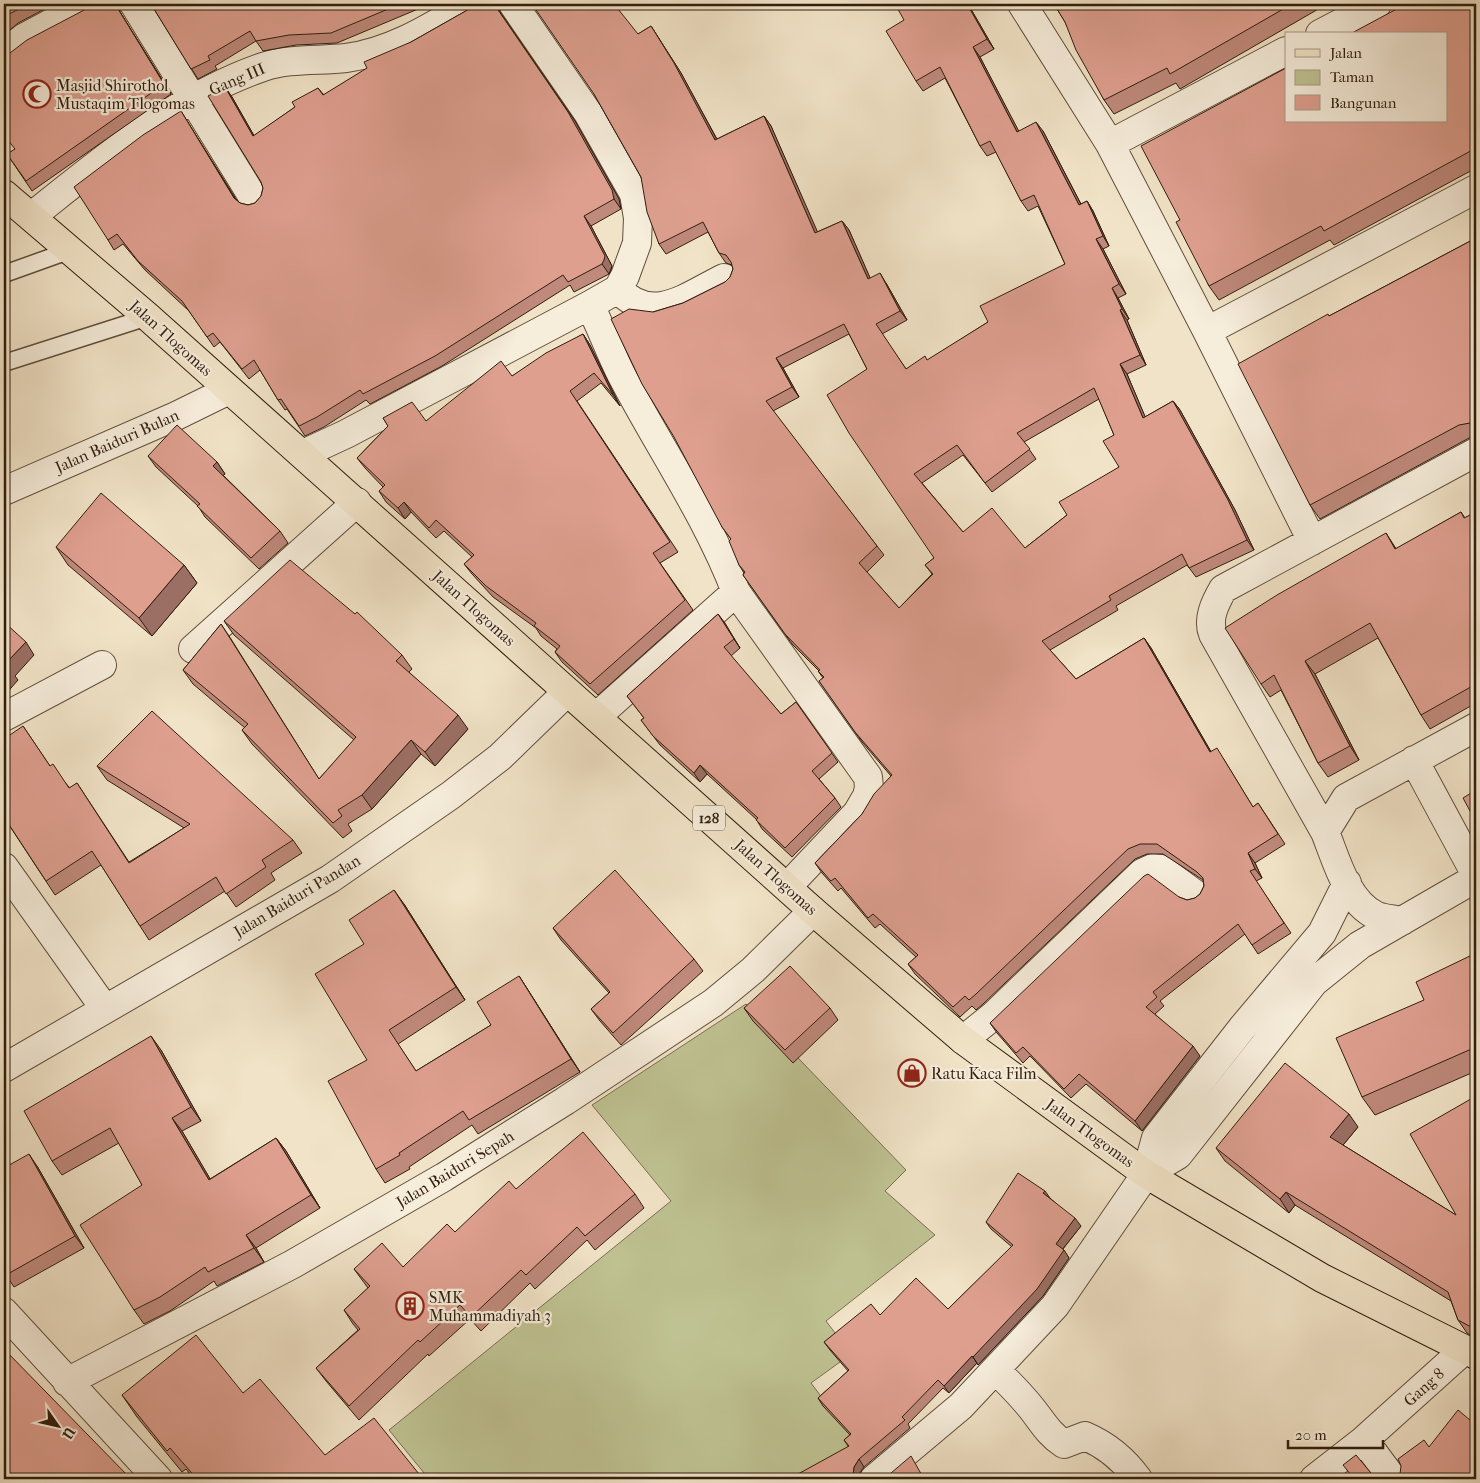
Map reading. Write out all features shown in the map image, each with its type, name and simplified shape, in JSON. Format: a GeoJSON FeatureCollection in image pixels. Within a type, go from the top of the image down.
{"type":"FeatureCollection","features":[{"type":"Feature","properties":{"kind":"main road","name":"Jalan Tlogomas"},"geometry":{"type":"LineString","coordinates":[[4,194],[148,317],[787,887],[963,1040],[1146,1174],[1322,1278],[1470,1353]]}},
{"type":"Feature","properties":{"kind":"street"},"geometry":{"type":"LineString","coordinates":[[4,53],[25,37],[87,4]]}},
{"type":"Feature","properties":{"kind":"street"},"geometry":{"type":"LineString","coordinates":[[134,4],[254,199]]}},
{"type":"Feature","properties":{"kind":"street","name":"Gang III"},"geometry":{"type":"LineString","coordinates":[[32,216],[128,141],[192,98],[265,66],[346,58],[403,42],[470,4]]}},
{"type":"Feature","properties":{"kind":"street"},"geometry":{"type":"LineString","coordinates":[[303,454],[346,434],[590,305],[618,289],[625,276],[637,244],[638,218],[634,194],[588,113],[513,4]]}},
{"type":"Feature","properties":{"kind":"street"},"geometry":{"type":"LineString","coordinates":[[1022,4],[1110,144],[1207,331],[1312,541]]}},
{"type":"Feature","properties":{"kind":"street"},"geometry":{"type":"LineString","coordinates":[[1324,32],[1377,4]]}},
{"type":"Feature","properties":{"kind":"street"},"geometry":{"type":"LineString","coordinates":[[1110,144],[1285,52]]}},
{"type":"Feature","properties":{"kind":"street"},"geometry":{"type":"LineString","coordinates":[[1207,331],[1476,189]]}},
{"type":"Feature","properties":{"kind":"street"},"geometry":{"type":"LineString","coordinates":[[618,289],[635,304],[650,308],[664,306],[724,278]]}},
{"type":"Feature","properties":{"kind":"street"},"geometry":{"type":"LineString","coordinates":[[590,305],[620,373],[702,520],[736,592],[868,777],[870,788],[856,812],[787,887]]}},
{"type":"Feature","properties":{"kind":"street","name":"Jalan Baiduri Bulan"},"geometry":{"type":"LineString","coordinates":[[4,491],[176,416],[229,390]]}},
{"type":"Feature","properties":{"kind":"street"},"geometry":{"type":"LineString","coordinates":[[1402,921],[1376,916],[1361,906],[1347,883],[1325,832],[1301,786],[1210,626],[1214,604],[1223,589],[1476,452]]}},
{"type":"Feature","properties":{"kind":"street"},"geometry":{"type":"LineString","coordinates":[[193,649],[357,502]]}},
{"type":"Feature","properties":{"kind":"street"},"geometry":{"type":"LineString","coordinates":[[596,717],[736,592]]}},
{"type":"Feature","properties":{"kind":"street"},"geometry":{"type":"LineString","coordinates":[[4,717],[102,665]]}},
{"type":"Feature","properties":{"kind":"street","name":"Jalan Baiduri Pandan"},"geometry":{"type":"LineString","coordinates":[[4,1068],[330,879],[360,859],[451,795],[500,757],[568,692]]}},
{"type":"Feature","properties":{"kind":"street"},"geometry":{"type":"LineString","coordinates":[[1325,832],[1346,798],[1476,727]]}},
{"type":"Feature","properties":{"kind":"street"},"geometry":{"type":"LineString","coordinates":[[1146,1174],[1178,1155],[1314,982],[1339,960],[1476,877],[1414,760]]}},
{"type":"Feature","properties":{"kind":"street"},"geometry":{"type":"LineString","coordinates":[[1301,786],[1346,798]]}},
{"type":"Feature","properties":{"kind":"street"},"geometry":{"type":"LineString","coordinates":[[4,867],[104,1009]]}},
{"type":"Feature","properties":{"kind":"street"},"geometry":{"type":"LineString","coordinates":[[963,1040],[993,1016],[1142,873],[1153,868],[1161,869],[1195,894]]}},
{"type":"Feature","properties":{"kind":"street"},"geometry":{"type":"LineString","coordinates":[[874,1479],[961,1406],[1055,1306],[1146,1174],[1156,1138],[1242,1028],[1322,933],[1347,883]]}},
{"type":"Feature","properties":{"kind":"street","name":"Jalan Baiduri Sepah"},"geometry":{"type":"LineString","coordinates":[[67,1382],[293,1264],[444,1177],[565,1101],[713,1003],[753,970],[813,910]]}},
{"type":"Feature","properties":{"kind":"street"},"geometry":{"type":"LineString","coordinates":[[1294,964],[1314,982]]}},
{"type":"Feature","properties":{"kind":"street"},"geometry":{"type":"LineString","coordinates":[[1242,1028],[1264,1045]]}},
{"type":"Feature","properties":{"kind":"street"},"geometry":{"type":"LineString","coordinates":[[4,1312],[158,1479]]}},
{"type":"Feature","properties":{"kind":"street","name":"Gang 8"},"geometry":{"type":"LineString","coordinates":[[1314,1479],[1470,1353]]}},
{"type":"Feature","properties":{"kind":"street"},"geometry":{"type":"LineString","coordinates":[[996,1370],[1030,1405],[1041,1424],[1054,1438],[1064,1444],[1086,1436],[1099,1442],[1119,1458],[1138,1479]]}},
{"type":"Feature","properties":{"kind":"street"},"geometry":{"type":"LineString","coordinates":[[1364,1440],[1393,1479]]}},
{"type":"Feature","properties":{"kind":"lane"},"geometry":{"type":"LineString","coordinates":[[4,274],[71,250]]}},
{"type":"Feature","properties":{"kind":"lane"},"geometry":{"type":"LineString","coordinates":[[4,363],[148,317]]}},
{"type":"Feature","properties":{"kind":"green space"},"geometry":{"type":"Polygon","coordinates":[[[746,1004],[906,1170],[885,1191],[935,1235],[826,1321],[851,1354],[811,1383],[858,1446],[806,1479],[771,1479],[769,1477],[766,1479],[429,1479],[389,1430],[671,1201],[592,1105],[746,1004]]]}},
{"type":"Feature","properties":{"kind":"building"},"geometry":{"type":"Polygon","coordinates":[[[4,4],[29,4],[11,13],[4,19],[4,4]]]}},
{"type":"Feature","properties":{"kind":"building"},"geometry":{"type":"Polygon","coordinates":[[[92,4],[115,4],[164,84],[26,181],[7,154],[15,149],[4,135],[4,57],[27,40],[88,8],[92,4]]]}},
{"type":"Feature","properties":{"kind":"building"},"geometry":{"type":"Polygon","coordinates":[[[151,4],[400,4],[331,33],[289,35],[256,41],[250,31],[208,56],[210,60],[191,69],[151,4]]]}},
{"type":"Feature","properties":{"kind":"building"},"geometry":{"type":"Polygon","coordinates":[[[475,4],[494,4],[568,112],[612,190],[614,199],[584,216],[605,256],[604,260],[602,264],[568,282],[563,275],[435,356],[363,394],[360,390],[299,426],[281,399],[278,400],[254,360],[242,369],[213,333],[207,337],[182,301],[138,261],[117,234],[108,240],[74,187],[143,135],[181,111],[234,198],[240,203],[248,205],[255,203],[261,196],[263,188],[261,182],[208,96],[225,87],[253,136],[295,107],[292,102],[318,88],[323,95],[367,68],[364,62],[411,42],[475,4]]]}},
{"type":"Feature","properties":{"kind":"building"},"geometry":{"type":"Polygon","coordinates":[[[532,4],[614,4],[638,34],[651,26],[674,63],[715,140],[764,116],[815,233],[842,221],[868,279],[880,273],[900,311],[876,324],[906,369],[925,356],[927,360],[988,322],[980,306],[1065,264],[1034,195],[1021,201],[990,141],[980,146],[940,67],[916,81],[886,31],[904,20],[895,4],[967,4],[987,39],[973,47],[1017,132],[1036,122],[1079,205],[1087,201],[1103,236],[1096,239],[1119,284],[1112,288],[1140,355],[1120,364],[1143,418],[1173,401],[1228,500],[1247,540],[1189,568],[1182,554],[1109,596],[1111,600],[1042,641],[1076,679],[1144,638],[1210,752],[1217,748],[1253,807],[1258,803],[1278,834],[1248,853],[1255,869],[1250,871],[1284,923],[1252,945],[1238,924],[1153,992],[1157,997],[1146,1007],[1193,1046],[1135,1121],[1079,1074],[1064,1089],[1023,1047],[1016,1053],[990,1023],[1144,876],[1148,874],[1179,897],[1187,900],[1195,898],[1200,894],[1204,886],[1203,878],[1157,844],[1140,844],[1128,849],[976,994],[969,1000],[965,996],[953,1007],[908,964],[918,955],[873,914],[868,918],[835,878],[831,881],[815,863],[862,814],[874,794],[892,775],[855,732],[819,681],[824,677],[818,671],[820,670],[785,634],[743,575],[745,572],[739,565],[729,541],[731,539],[722,527],[674,437],[642,384],[611,319],[629,309],[653,312],[683,303],[725,282],[730,277],[733,269],[726,255],[719,253],[703,222],[659,244],[647,212],[641,177],[594,94],[532,4]],[[844,324],[776,358],[792,387],[766,401],[877,546],[859,563],[899,608],[933,574],[925,565],[934,558],[849,433],[827,395],[867,369],[844,324]],[[1094,388],[1017,433],[1030,449],[985,483],[957,445],[914,474],[963,532],[992,508],[1025,548],[1067,515],[1059,502],[1119,467],[1103,441],[1114,435],[1094,388]]]}},
{"type":"Feature","properties":{"kind":"building"},"geometry":{"type":"Polygon","coordinates":[[[1054,4],[1292,4],[1170,74],[1167,68],[1104,100],[1076,50],[1065,22],[1054,4]]]}},
{"type":"Feature","properties":{"kind":"building"},"geometry":{"type":"Polygon","coordinates":[[[1406,4],[1476,4],[1476,148],[1324,231],[1321,226],[1209,286],[1176,222],[1180,220],[1141,146],[1285,69],[1285,122],[1448,122],[1448,32],[1354,32],[1406,4]]]}},
{"type":"Feature","properties":{"kind":"building"},"geometry":{"type":"Polygon","coordinates":[[[1476,238],[1476,420],[1459,425],[1310,505],[1238,364],[1328,314],[1329,316],[1476,238]]]}},
{"type":"Feature","properties":{"kind":"building"},"geometry":{"type":"Polygon","coordinates":[[[583,334],[613,395],[594,373],[570,391],[670,542],[653,553],[685,600],[590,684],[555,652],[560,646],[534,626],[536,623],[486,586],[464,564],[474,555],[436,520],[429,528],[404,502],[398,508],[379,491],[385,485],[357,458],[388,426],[383,418],[412,402],[426,421],[501,361],[512,376],[546,353],[583,334]]]}},
{"type":"Feature","properties":{"kind":"building"},"geometry":{"type":"Polygon","coordinates":[[[177,425],[217,462],[213,466],[280,531],[251,558],[197,506],[200,504],[148,456],[177,425]]]}},
{"type":"Feature","properties":{"kind":"building"},"geometry":{"type":"Polygon","coordinates":[[[101,493],[184,565],[139,618],[56,547],[101,493]]]}},
{"type":"Feature","properties":{"kind":"building"},"geometry":{"type":"Polygon","coordinates":[[[1461,512],[1464,518],[1476,512],[1476,684],[1421,715],[1370,623],[1305,661],[1350,746],[1318,763],[1274,675],[1261,684],[1225,628],[1277,595],[1386,533],[1395,549],[1461,512]]]}},
{"type":"Feature","properties":{"kind":"building"},"geometry":{"type":"Polygon","coordinates":[[[290,560],[355,614],[357,612],[402,655],[396,661],[458,715],[425,752],[411,740],[362,795],[338,810],[342,816],[333,823],[242,730],[248,724],[183,670],[221,624],[319,779],[356,737],[224,621],[290,560]]]}},
{"type":"Feature","properties":{"kind":"building"},"geometry":{"type":"Polygon","coordinates":[[[718,614],[734,639],[724,647],[781,714],[796,702],[832,753],[812,771],[835,798],[785,848],[756,820],[758,818],[700,765],[694,773],[653,736],[641,720],[644,718],[627,696],[718,614]]]}},
{"type":"Feature","properties":{"kind":"building"},"geometry":{"type":"Polygon","coordinates":[[[4,622],[26,642],[5,664],[9,668],[4,674],[4,622]]]}},
{"type":"Feature","properties":{"kind":"building"},"geometry":{"type":"Polygon","coordinates":[[[152,711],[293,840],[262,860],[266,867],[226,894],[216,877],[140,926],[92,851],[46,881],[4,817],[4,739],[23,726],[50,766],[53,764],[69,788],[77,783],[129,863],[190,824],[97,766],[152,711]]]}},
{"type":"Feature","properties":{"kind":"building"},"geometry":{"type":"Polygon","coordinates":[[[1476,790],[1476,822],[1463,798],[1476,790]]]}},
{"type":"Feature","properties":{"kind":"building"},"geometry":{"type":"Polygon","coordinates":[[[615,870],[694,959],[613,1033],[591,1009],[610,992],[553,928],[615,870]]]}},
{"type":"Feature","properties":{"kind":"building"},"geometry":{"type":"Polygon","coordinates":[[[394,890],[456,987],[389,1030],[416,1071],[491,1025],[477,1002],[519,976],[571,1059],[469,1120],[463,1111],[399,1153],[400,1155],[376,1169],[328,1081],[367,1060],[315,974],[364,944],[349,920],[394,890]]]}},
{"type":"Feature","properties":{"kind":"building"},"geometry":{"type":"Polygon","coordinates":[[[1474,954],[1476,958],[1476,1047],[1362,1097],[1336,1038],[1424,1000],[1416,982],[1474,954]]]}},
{"type":"Feature","properties":{"kind":"building"},"geometry":{"type":"Polygon","coordinates":[[[790,966],[830,1008],[785,1050],[744,1008],[790,966]]]}},
{"type":"Feature","properties":{"kind":"building"},"geometry":{"type":"Polygon","coordinates":[[[151,1036],[191,1107],[172,1118],[209,1180],[276,1138],[311,1195],[246,1235],[254,1248],[208,1272],[205,1267],[160,1297],[134,1310],[80,1225],[142,1185],[110,1128],[52,1161],[24,1111],[151,1036]]]}},
{"type":"Feature","properties":{"kind":"building"},"geometry":{"type":"Polygon","coordinates":[[[1285,1063],[1349,1114],[1330,1137],[1456,1215],[1410,1134],[1476,1096],[1476,1327],[1473,1328],[1458,1320],[1448,1292],[1286,1192],[1280,1199],[1216,1148],[1285,1063]]]}},
{"type":"Feature","properties":{"kind":"building"},"geometry":{"type":"Polygon","coordinates":[[[583,1132],[635,1194],[585,1236],[577,1227],[526,1275],[521,1270],[471,1317],[460,1305],[420,1342],[418,1340],[349,1406],[316,1368],[360,1329],[344,1310],[370,1286],[354,1269],[382,1243],[403,1267],[447,1224],[455,1232],[509,1181],[516,1189],[583,1132]]]}},
{"type":"Feature","properties":{"kind":"building"},"geometry":{"type":"Polygon","coordinates":[[[29,1154],[75,1236],[6,1275],[4,1271],[4,1168],[29,1154]]]}},
{"type":"Feature","properties":{"kind":"building"},"geometry":{"type":"Polygon","coordinates":[[[1018,1173],[1045,1191],[1043,1193],[1075,1218],[1056,1244],[1064,1250],[1037,1289],[944,1386],[938,1380],[902,1417],[905,1420],[859,1459],[854,1467],[853,1475],[856,1479],[789,1479],[849,1446],[844,1440],[851,1434],[818,1398],[849,1370],[824,1342],[871,1304],[880,1315],[916,1278],[948,1309],[1013,1245],[986,1222],[1018,1173]]]}},
{"type":"Feature","properties":{"kind":"building"},"geometry":{"type":"Polygon","coordinates":[[[196,1335],[243,1393],[260,1379],[325,1455],[374,1418],[423,1479],[197,1479],[170,1448],[167,1451],[122,1395],[196,1335]]]}},
{"type":"Feature","properties":{"kind":"building"},"geometry":{"type":"Polygon","coordinates":[[[4,1349],[131,1479],[4,1479],[4,1349]]]}},
{"type":"Feature","properties":{"kind":"building"},"geometry":{"type":"Polygon","coordinates":[[[1458,1410],[1476,1425],[1476,1479],[1396,1479],[1400,1474],[1401,1466],[1398,1459],[1424,1440],[1429,1447],[1458,1410]]]}},
{"type":"Feature","properties":{"kind":"building"},"geometry":{"type":"Polygon","coordinates":[[[1356,1455],[1376,1479],[1354,1479],[1343,1465],[1356,1455]]]}},
{"type":"Feature","properties":{"kind":"building"},"geometry":{"type":"Polygon","coordinates":[[[911,1456],[924,1479],[884,1479],[911,1456]]]}},
{"type":"Feature","properties":{"kind":"place","name":"Masjid Shirothol Mustaqim Tlogomas"},"geometry":{"type":"Point","coordinates":[37,94]}},
{"type":"Feature","properties":{"kind":"place","name":"Ratu Kaca Film"},"geometry":{"type":"Point","coordinates":[912,1073]}},
{"type":"Feature","properties":{"kind":"place","name":"SMK Muhammadiyah 3"},"geometry":{"type":"Point","coordinates":[410,1306]}}]}
